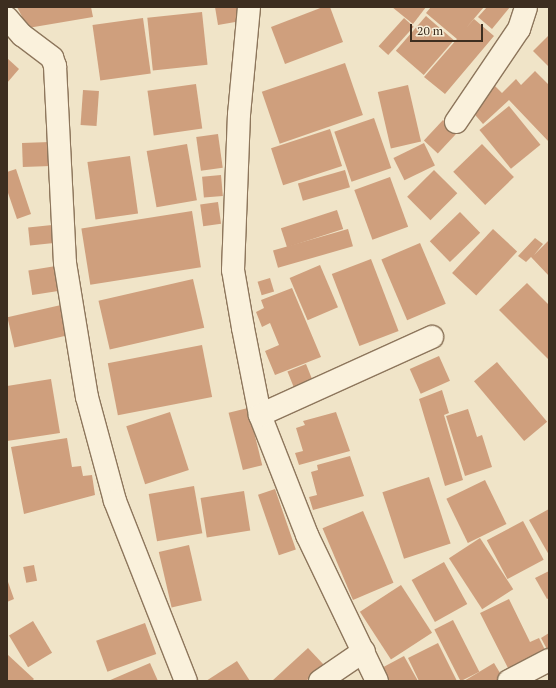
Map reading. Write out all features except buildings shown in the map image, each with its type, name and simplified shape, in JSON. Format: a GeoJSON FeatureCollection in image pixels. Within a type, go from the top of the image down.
{"type":"FeatureCollection","features":[{"type":"Feature","properties":{"kind":"street"},"geometry":{"type":"LineString","coordinates":[[249,7],[239,114],[233,270],[260,415],[307,535],[364,651],[377,681]]}},
{"type":"Feature","properties":{"kind":"street"},"geometry":{"type":"LineString","coordinates":[[456,122],[519,29],[526,7]]}},
{"type":"Feature","properties":{"kind":"street"},"geometry":{"type":"LineString","coordinates":[[7,18],[22,35],[52,58],[55,66],[65,263],[86,397],[115,501],[186,681]]}},
{"type":"Feature","properties":{"kind":"street"},"geometry":{"type":"LineString","coordinates":[[260,415],[432,337]]}},
{"type":"Feature","properties":{"kind":"street"},"geometry":{"type":"LineString","coordinates":[[320,681],[364,651]]}},
{"type":"Feature","properties":{"kind":"street"},"geometry":{"type":"LineString","coordinates":[[509,681],[549,660]]}}]}
